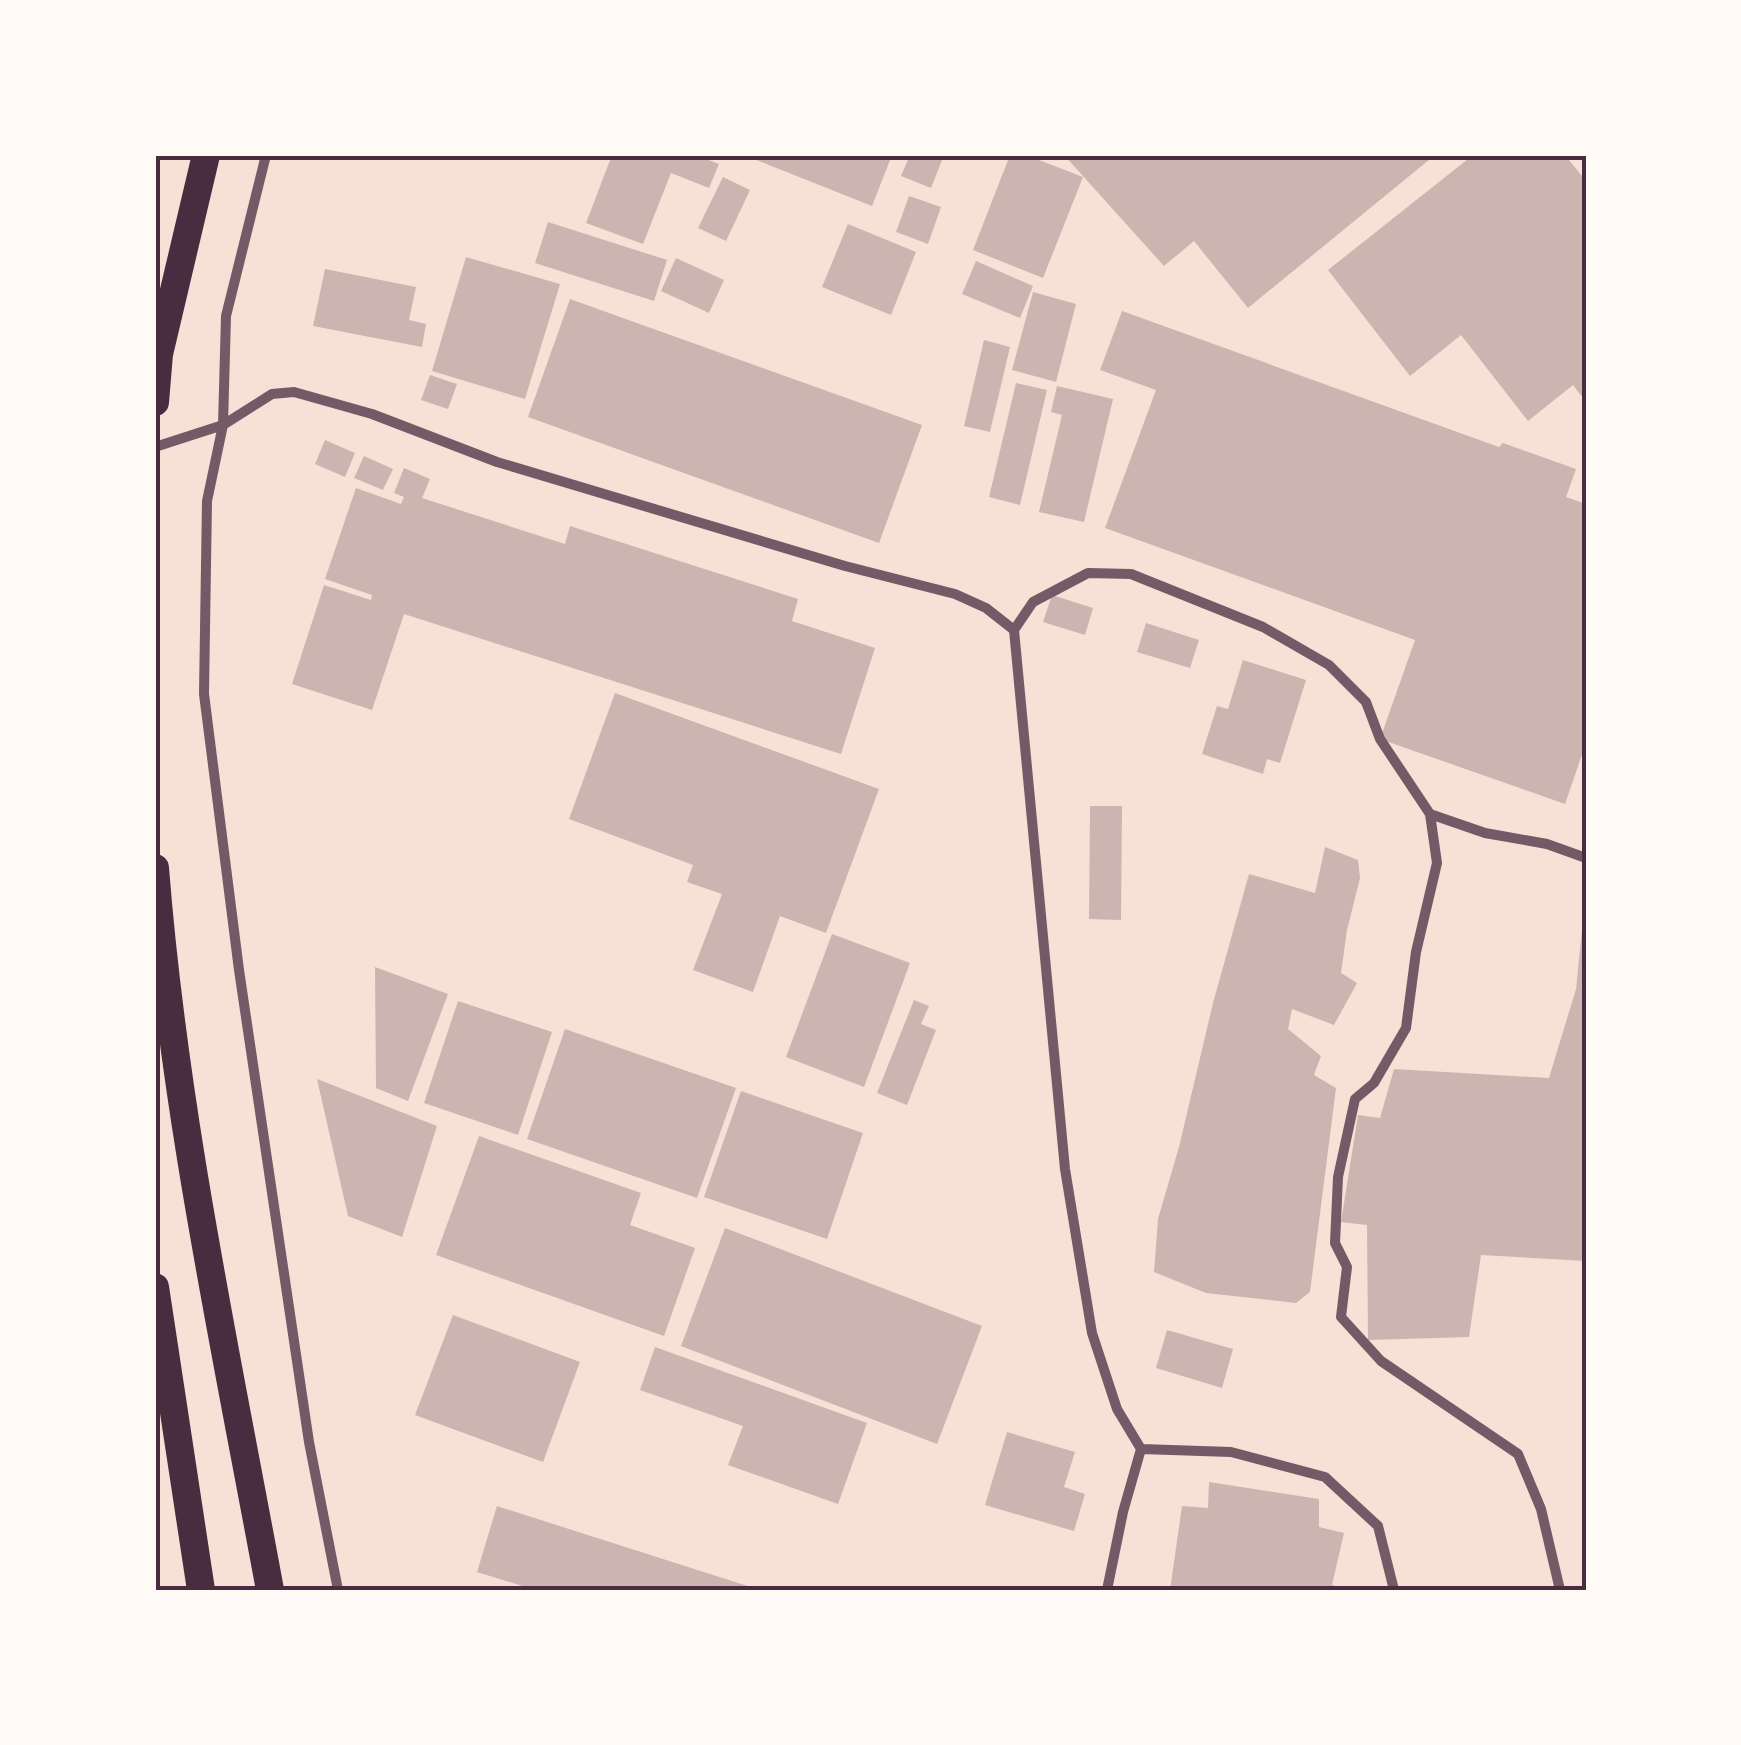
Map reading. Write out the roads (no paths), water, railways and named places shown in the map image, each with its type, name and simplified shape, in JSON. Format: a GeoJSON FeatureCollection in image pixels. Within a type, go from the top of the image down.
{"type":"FeatureCollection","features":[{"type":"Feature","properties":{"kind":"highway"},"geometry":{"type":"LineString","coordinates":[[155,402],[160,354],[206,155]]}},
{"type":"Feature","properties":{"kind":"highway"},"geometry":{"type":"LineString","coordinates":[[155,868],[163,975],[208,1256],[270,1590]]}},
{"type":"Feature","properties":{"kind":"highway"},"geometry":{"type":"LineString","coordinates":[[155,1287],[201,1590]]}},
{"type":"Feature","properties":{"kind":"street"},"geometry":{"type":"LineString","coordinates":[[266,155],[226,316],[223,425],[208,501],[204,694],[238,970],[303,1403],[338,1590]]}},
{"type":"Feature","properties":{"kind":"street"},"geometry":{"type":"LineString","coordinates":[[155,447],[223,425],[272,394],[294,392],[372,414],[496,462],[844,566],[955,594],[986,608],[1014,630]]}},
{"type":"Feature","properties":{"kind":"street"},"geometry":{"type":"LineString","coordinates":[[1107,1590],[1141,1448],[1118,1409],[1092,1333],[1065,1169],[1014,630],[1033,602],[1088,573],[1131,574],[1264,628],[1329,665],[1366,702],[1380,740],[1430,814],[1437,864],[1416,952],[1406,1028],[1374,1083],[1355,1099],[1338,1177],[1335,1244],[1347,1267],[1341,1317],[1381,1360],[1518,1454],[1541,1509],[1560,1590]]}},
{"type":"Feature","properties":{"kind":"street"},"geometry":{"type":"LineString","coordinates":[[1430,814],[1485,833],[1546,844],[1586,858]]}},
{"type":"Feature","properties":{"kind":"street"},"geometry":{"type":"LineString","coordinates":[[1141,1448],[1231,1452],[1326,1478],[1378,1526],[1394,1590]]}}]}
